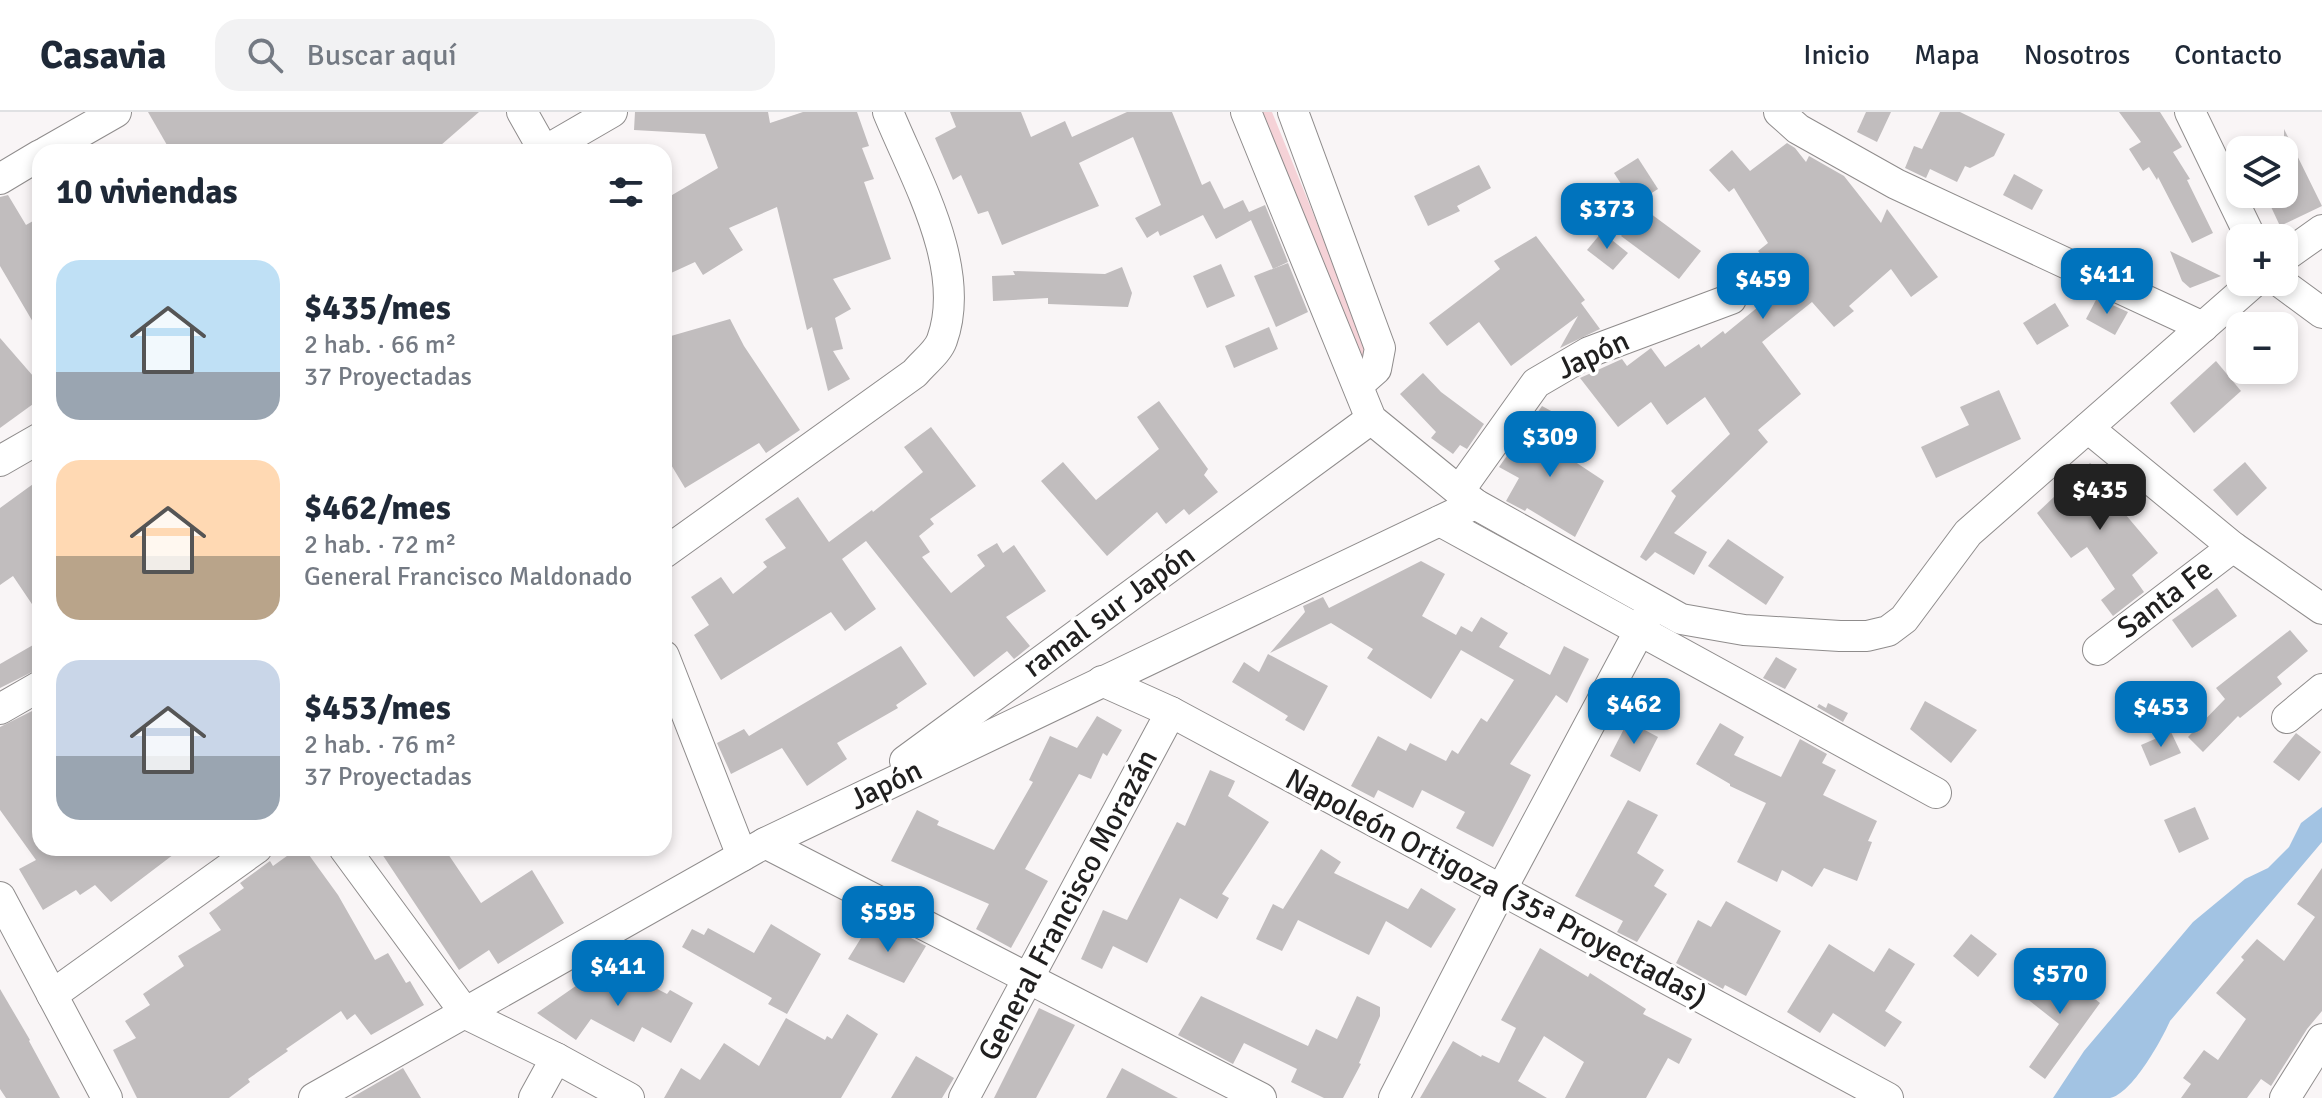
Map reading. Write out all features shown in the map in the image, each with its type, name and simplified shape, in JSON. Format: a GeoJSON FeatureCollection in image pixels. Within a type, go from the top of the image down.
{"type":"FeatureCollection","features":[{"type":"Feature","properties":{"kind":"street"},"geometry":{"type":"LineString","coordinates":[[60,144],[116,112]]}},
{"type":"Feature","properties":{"kind":"street"},"geometry":{"type":"LineString","coordinates":[[522,112],[539,144]]}},
{"type":"Feature","properties":{"kind":"street"},"geometry":{"type":"LineString","coordinates":[[557,144],[612,112]]}},
{"type":"Feature","properties":{"kind":"street"},"geometry":{"type":"LineString","coordinates":[[672,547],[915,373],[942,342],[950,298],[942,244],[888,112]]}},
{"type":"Feature","properties":{"kind":"street"},"geometry":{"type":"LineString","coordinates":[[1246,112],[1371,419],[1467,498],[1647,617],[1936,793]]}},
{"type":"Feature","properties":{"kind":"street"},"geometry":{"type":"LineString","coordinates":[[1293,112],[1380,348],[1376,369],[1359,384]]}},
{"type":"Feature","properties":{"kind":"street"},"geometry":{"type":"LineString","coordinates":[[1779,112],[1798,129],[1896,184],[2203,327]]}},
{"type":"Feature","properties":{"kind":"street"},"geometry":{"type":"LineString","coordinates":[[2190,112],[2244,224]]}},
{"type":"Feature","properties":{"kind":"street"},"geometry":{"type":"LineString","coordinates":[[0,179],[32,160]]}},
{"type":"Feature","properties":{"kind":"street"},"geometry":{"type":"LineString","coordinates":[[2298,247],[2322,230]]}},
{"type":"Feature","properties":{"kind":"street"},"geometry":{"type":"LineString","coordinates":[[2298,295],[2322,313]]}},
{"type":"Feature","properties":{"kind":"street"},"geometry":{"type":"LineString","coordinates":[[1440,521],[1647,617],[1681,619],[1744,630],[1840,636],[1867,636],[1888,631],[1904,619],[1968,533],[2238,296]]}},
{"type":"Feature","properties":{"kind":"street","name":"Japón"},"geometry":{"type":"LineString","coordinates":[[314,1098],[753,849],[1440,521],[1467,498],[1536,383],[1589,352],[1731,299]]}},
{"type":"Feature","properties":{"kind":"street","name":"ramal sur Japón"},"geometry":{"type":"LineString","coordinates":[[847,803],[1371,419]]}},
{"type":"Feature","properties":{"kind":"street"},"geometry":{"type":"LineString","coordinates":[[2088,428],[2233,547],[2322,609]]}},
{"type":"Feature","properties":{"kind":"street"},"geometry":{"type":"LineString","coordinates":[[0,461],[32,443]]}},
{"type":"Feature","properties":{"kind":"street","name":"Santa Fe"},"geometry":{"type":"LineString","coordinates":[[2098,650],[2233,547]]}},
{"type":"Feature","properties":{"kind":"street"},"geometry":{"type":"LineString","coordinates":[[1394,1098],[1647,617]]}},
{"type":"Feature","properties":{"kind":"street"},"geometry":{"type":"LineString","coordinates":[[672,673],[753,849],[1028,978],[1261,1098]]}},
{"type":"Feature","properties":{"kind":"street","name":"Napoleón Ortigoza (35ª Proyectadas)"},"geometry":{"type":"LineString","coordinates":[[1102,681],[1171,712],[1888,1098]]}},
{"type":"Feature","properties":{"kind":"street"},"geometry":{"type":"LineString","coordinates":[[2287,718],[2322,689]]}},
{"type":"Feature","properties":{"kind":"street"},"geometry":{"type":"LineString","coordinates":[[0,709],[32,691]]}},
{"type":"Feature","properties":{"kind":"street","name":"General Francisco Morazán"},"geometry":{"type":"LineString","coordinates":[[964,1098],[1171,712]]}},
{"type":"Feature","properties":{"kind":"street"},"geometry":{"type":"LineString","coordinates":[[52,995],[246,856]]}},
{"type":"Feature","properties":{"kind":"street"},"geometry":{"type":"LineString","coordinates":[[350,856],[466,1014],[629,1098]]}},
{"type":"Feature","properties":{"kind":"street"},"geometry":{"type":"LineString","coordinates":[[0,897],[107,1098]]}},
{"type":"Feature","properties":{"kind":"street"},"geometry":{"type":"LineString","coordinates":[[2285,1098],[2322,1039]]}},
{"type":"Feature","properties":{"kind":"street"},"geometry":{"type":"LineString","coordinates":[[534,1098],[556,1058]]}},
{"type":"Feature","properties":{"kind":"shaded area"},"geometry":{"type":"Polygon","coordinates":[[[1257,112],[1272,112],[1371,356],[1364,366],[1257,112]]]}},
{"type":"Feature","properties":{"kind":"water"},"geometry":{"type":"Polygon","coordinates":[[[2322,807],[2322,842],[2170,1021],[2145,1066],[2127,1087],[2110,1098],[2053,1098],[2084,1051],[2193,922],[2245,879],[2268,868],[2289,847],[2301,823],[2322,807]]]}},
{"type":"Feature","properties":{"kind":"building"},"geometry":{"type":"Polygon","coordinates":[[[148,112],[479,112],[442,144],[166,144],[148,112]]]}},
{"type":"Feature","properties":{"kind":"building"},"geometry":{"type":"Polygon","coordinates":[[[635,112],[768,112],[770,123],[803,112],[857,112],[869,146],[862,148],[874,179],[864,182],[891,259],[833,279],[851,309],[835,318],[843,349],[833,351],[850,379],[828,391],[812,327],[807,330],[777,207],[729,228],[743,250],[703,275],[695,262],[672,273],[672,195],[718,168],[705,134],[634,130],[635,112]]]}},
{"type":"Feature","properties":{"kind":"building"},"geometry":{"type":"Polygon","coordinates":[[[950,112],[1021,112],[1031,137],[1065,121],[1072,137],[1127,112],[1172,112],[1202,185],[1210,181],[1224,209],[1243,200],[1249,212],[1265,205],[1288,262],[1273,269],[1251,220],[1216,239],[1203,215],[1160,236],[1158,231],[1147,238],[1135,218],[1161,205],[1133,137],[1079,163],[1099,206],[1002,245],[988,211],[978,214],[961,175],[953,180],[935,138],[956,127],[950,112]]]}},
{"type":"Feature","properties":{"kind":"building"},"geometry":{"type":"Polygon","coordinates":[[[1866,112],[1891,112],[1877,142],[1857,132],[1866,112]]]}},
{"type":"Feature","properties":{"kind":"building"},"geometry":{"type":"Polygon","coordinates":[[[1940,112],[1960,112],[2005,134],[1994,156],[1970,168],[1965,166],[1957,182],[1930,169],[1926,178],[1905,168],[1914,146],[1922,149],[1940,112]]]}},
{"type":"Feature","properties":{"kind":"building"},"geometry":{"type":"Polygon","coordinates":[[[2119,112],[2160,112],[2182,147],[2173,152],[2190,179],[2187,180],[2213,233],[2192,243],[2158,177],[2157,180],[2149,167],[2143,171],[2129,149],[2141,142],[2119,112]]]}},
{"type":"Feature","properties":{"kind":"building"},"geometry":{"type":"Polygon","coordinates":[[[1787,143],[1806,162],[1809,156],[1844,176],[1881,223],[1887,209],[1938,277],[1911,297],[1891,269],[1849,306],[1854,311],[1834,327],[1812,302],[1762,342],[1801,394],[1758,430],[1768,442],[1674,533],[1707,552],[1694,575],[1655,552],[1646,561],[1640,557],[1676,496],[1671,491],[1730,434],[1705,397],[1667,425],[1651,402],[1618,427],[1580,378],[1622,359],[1627,366],[1651,348],[1665,367],[1699,344],[1701,348],[1723,331],[1725,334],[1785,285],[1758,251],[1768,243],[1734,188],[1729,192],[1709,170],[1732,150],[1750,171],[1787,143]]]}},
{"type":"Feature","properties":{"kind":"building"},"geometry":{"type":"Polygon","coordinates":[[[2298,157],[2322,206],[2279,224],[2272,208],[2298,208],[2298,157]]]}},
{"type":"Feature","properties":{"kind":"building"},"geometry":{"type":"Polygon","coordinates":[[[1638,158],[1658,189],[1634,204],[1614,173],[1638,158]]]}},
{"type":"Feature","properties":{"kind":"building"},"geometry":{"type":"Polygon","coordinates":[[[1479,165],[1491,188],[1457,206],[1460,211],[1428,226],[1414,196],[1479,165]]]}},
{"type":"Feature","properties":{"kind":"building"},"geometry":{"type":"Polygon","coordinates":[[[2014,174],[2043,190],[2032,210],[2003,195],[2014,174]]]}},
{"type":"Feature","properties":{"kind":"building"},"geometry":{"type":"Polygon","coordinates":[[[8,195],[26,225],[32,222],[32,320],[0,266],[0,197],[8,195]]]}},
{"type":"Feature","properties":{"kind":"building"},"geometry":{"type":"Polygon","coordinates":[[[1643,208],[1701,251],[1679,279],[1621,236],[1643,208]]]}},
{"type":"Feature","properties":{"kind":"building"},"geometry":{"type":"Polygon","coordinates":[[[1602,232],[1628,253],[1613,270],[1587,250],[1602,232]]]}},
{"type":"Feature","properties":{"kind":"building"},"geometry":{"type":"Polygon","coordinates":[[[1536,236],[1585,300],[1581,303],[1600,329],[1560,348],[1578,316],[1511,366],[1479,322],[1447,346],[1429,323],[1500,269],[1494,261],[1536,236]]]}},
{"type":"Feature","properties":{"kind":"building"},"geometry":{"type":"Polygon","coordinates":[[[2170,251],[2221,276],[2190,288],[2182,281],[2170,251]]]}},
{"type":"Feature","properties":{"kind":"building"},"geometry":{"type":"Polygon","coordinates":[[[1288,263],[1308,312],[1276,327],[1254,276],[1288,263]]]}},
{"type":"Feature","properties":{"kind":"building"},"geometry":{"type":"Polygon","coordinates":[[[1221,264],[1235,296],[1207,308],[1193,276],[1221,264]]]}},
{"type":"Feature","properties":{"kind":"building"},"geometry":{"type":"Polygon","coordinates":[[[1122,267],[1132,293],[1128,307],[1048,304],[1048,298],[993,301],[992,276],[1015,275],[1013,271],[1105,274],[1122,267]]]}},
{"type":"Feature","properties":{"kind":"building"},"geometry":{"type":"Polygon","coordinates":[[[2097,298],[2128,312],[2115,335],[2086,319],[2097,298]]]}},
{"type":"Feature","properties":{"kind":"building"},"geometry":{"type":"Polygon","coordinates":[[[2055,303],[2069,326],[2037,345],[2023,323],[2055,303]]]}},
{"type":"Feature","properties":{"kind":"building"},"geometry":{"type":"Polygon","coordinates":[[[730,319],[744,346],[800,430],[766,453],[759,443],[685,488],[672,466],[672,336],[730,319]]]}},
{"type":"Feature","properties":{"kind":"building"},"geometry":{"type":"Polygon","coordinates":[[[1269,327],[1278,349],[1234,368],[1225,346],[1269,327]]]}},
{"type":"Feature","properties":{"kind":"building"},"geometry":{"type":"Polygon","coordinates":[[[0,338],[32,375],[32,405],[0,428],[0,338]]]}},
{"type":"Feature","properties":{"kind":"building"},"geometry":{"type":"Polygon","coordinates":[[[2216,361],[2226,373],[2226,384],[2235,384],[2241,391],[2194,433],[2170,403],[2216,361]]]}},
{"type":"Feature","properties":{"kind":"building"},"geometry":{"type":"Polygon","coordinates":[[[1423,373],[1441,392],[1484,424],[1467,449],[1460,445],[1453,454],[1431,438],[1436,432],[1400,394],[1423,373]]]}},
{"type":"Feature","properties":{"kind":"building"},"geometry":{"type":"Polygon","coordinates":[[[1999,390],[2021,439],[1936,478],[1921,447],[1969,425],[1960,407],[1999,390]]]}},
{"type":"Feature","properties":{"kind":"building"},"geometry":{"type":"Polygon","coordinates":[[[1159,401],[1208,469],[1204,475],[1218,492],[1189,515],[1184,509],[1166,524],[1157,512],[1107,556],[1041,481],[1063,462],[1096,500],[1159,449],[1137,417],[1159,401]]]}},
{"type":"Feature","properties":{"kind":"building"},"geometry":{"type":"Polygon","coordinates":[[[1542,406],[1553,412],[1539,438],[1604,481],[1575,537],[1527,508],[1525,511],[1506,501],[1519,478],[1499,467],[1542,406]]]}},
{"type":"Feature","properties":{"kind":"building"},"geometry":{"type":"Polygon","coordinates":[[[931,427],[976,486],[930,519],[934,524],[919,536],[930,552],[922,557],[951,593],[985,566],[977,555],[997,543],[1003,553],[1014,545],[1046,591],[1006,617],[1030,646],[1014,659],[1007,651],[974,677],[866,541],[842,559],[876,609],[845,631],[831,612],[721,680],[694,635],[709,625],[691,597],[721,577],[733,594],[767,567],[763,562],[786,548],[765,519],[798,497],[829,542],[873,512],[923,472],[904,447],[931,427]]]}},
{"type":"Feature","properties":{"kind":"building"},"geometry":{"type":"Polygon","coordinates":[[[2245,462],[2267,488],[2237,516],[2213,490],[2245,462]]]}},
{"type":"Feature","properties":{"kind":"building"},"geometry":{"type":"Polygon","coordinates":[[[2090,463],[2130,497],[2120,508],[2158,553],[2132,575],[2144,592],[2113,616],[2101,600],[2115,589],[2087,547],[2071,558],[2037,513],[2090,463]]]}},
{"type":"Feature","properties":{"kind":"building"},"geometry":{"type":"Polygon","coordinates":[[[32,485],[32,604],[13,576],[0,585],[0,508],[32,485]]]}},
{"type":"Feature","properties":{"kind":"building"},"geometry":{"type":"Polygon","coordinates":[[[1728,539],[1784,577],[1766,605],[1708,566],[1728,539]]]}},
{"type":"Feature","properties":{"kind":"building"},"geometry":{"type":"Polygon","coordinates":[[[1421,561],[1445,574],[1422,616],[1456,635],[1461,626],[1472,632],[1481,617],[1508,633],[1499,647],[1550,675],[1564,646],[1589,659],[1567,703],[1556,695],[1510,764],[1531,775],[1493,847],[1456,828],[1465,812],[1422,790],[1413,808],[1378,790],[1374,798],[1351,786],[1378,736],[1406,751],[1410,743],[1446,761],[1452,750],[1458,754],[1481,718],[1487,722],[1514,680],[1461,650],[1431,699],[1367,658],[1373,649],[1331,623],[1270,653],[1305,612],[1303,606],[1323,597],[1329,608],[1421,561]]]}},
{"type":"Feature","properties":{"kind":"building"},"geometry":{"type":"Polygon","coordinates":[[[2217,588],[2237,616],[2192,648],[2172,620],[2217,588]]]}},
{"type":"Feature","properties":{"kind":"building"},"geometry":{"type":"Polygon","coordinates":[[[2290,630],[2308,651],[2277,677],[2282,684],[2240,718],[2238,716],[2203,752],[2188,737],[2225,699],[2216,688],[2290,630]]]}},
{"type":"Feature","properties":{"kind":"building"},"geometry":{"type":"Polygon","coordinates":[[[32,646],[32,672],[0,688],[0,664],[32,646]]]}},
{"type":"Feature","properties":{"kind":"building"},"geometry":{"type":"Polygon","coordinates":[[[901,646],[927,684],[896,705],[898,708],[837,743],[847,759],[807,786],[782,748],[731,774],[717,743],[744,729],[749,736],[901,646]]]}},
{"type":"Feature","properties":{"kind":"building"},"geometry":{"type":"Polygon","coordinates":[[[1268,654],[1328,686],[1304,731],[1285,720],[1288,716],[1232,682],[1244,662],[1259,672],[1268,654]]]}},
{"type":"Feature","properties":{"kind":"building"},"geometry":{"type":"Polygon","coordinates":[[[1776,657],[1797,669],[1785,689],[1763,678],[1776,657]]]}},
{"type":"Feature","properties":{"kind":"building"},"geometry":{"type":"Polygon","coordinates":[[[1925,701],[1977,730],[1951,763],[1910,729],[1925,701]]]}},
{"type":"Feature","properties":{"kind":"building"},"geometry":{"type":"Polygon","coordinates":[[[1828,703],[1848,713],[1843,722],[1817,707],[1819,704],[1826,708],[1828,703]]]}},
{"type":"Feature","properties":{"kind":"building"},"geometry":{"type":"Polygon","coordinates":[[[32,711],[32,854],[0,810],[0,727],[32,711]]]}},
{"type":"Feature","properties":{"kind":"building"},"geometry":{"type":"Polygon","coordinates":[[[1097,716],[1122,730],[1107,756],[1103,753],[1091,779],[1079,774],[1025,869],[1048,881],[1011,948],[976,929],[989,904],[891,861],[917,810],[939,821],[937,825],[994,850],[1033,782],[1029,780],[1050,736],[1077,748],[1097,716]]]}},
{"type":"Feature","properties":{"kind":"building"},"geometry":{"type":"Polygon","coordinates":[[[1628,721],[1658,737],[1640,772],[1610,756],[1628,721]]]}},
{"type":"Feature","properties":{"kind":"building"},"geometry":{"type":"Polygon","coordinates":[[[1720,723],[1744,737],[1734,755],[1781,777],[1800,739],[1827,754],[1822,763],[1836,770],[1823,795],[1877,821],[1857,881],[1824,868],[1812,887],[1782,870],[1777,882],[1737,862],[1766,803],[1730,786],[1696,764],[1720,723]]]}},
{"type":"Feature","properties":{"kind":"building"},"geometry":{"type":"Polygon","coordinates":[[[2171,732],[2181,753],[2150,766],[2141,745],[2171,732]]]}},
{"type":"Feature","properties":{"kind":"building"},"geometry":{"type":"Polygon","coordinates":[[[2296,733],[2321,752],[2299,781],[2273,762],[2296,733]]]}},
{"type":"Feature","properties":{"kind":"building"},"geometry":{"type":"Polygon","coordinates":[[[1210,770],[1235,781],[1228,796],[1269,822],[1222,894],[1229,898],[1217,919],[1180,898],[1147,963],[1113,946],[1102,969],[1081,959],[1103,910],[1127,920],[1177,822],[1185,826],[1210,770]]]}},
{"type":"Feature","properties":{"kind":"building"},"geometry":{"type":"Polygon","coordinates":[[[1628,800],[1658,815],[1637,853],[1664,870],[1654,886],[1667,894],[1637,942],[1617,932],[1623,921],[1575,896],[1628,800]]]}},
{"type":"Feature","properties":{"kind":"building"},"geometry":{"type":"Polygon","coordinates":[[[2195,807],[2209,839],[2179,853],[2164,820],[2195,807]]]}},
{"type":"Feature","properties":{"kind":"building"},"geometry":{"type":"Polygon","coordinates":[[[1321,849],[1341,862],[1334,873],[1408,909],[1421,888],[1456,909],[1431,948],[1386,921],[1369,955],[1298,920],[1282,951],[1256,939],[1273,904],[1283,909],[1321,849]]]}},
{"type":"Feature","properties":{"kind":"building"},"geometry":{"type":"Polygon","coordinates":[[[33,856],[171,856],[111,902],[95,885],[80,895],[76,890],[43,910],[19,869],[36,860],[33,856]]]}},
{"type":"Feature","properties":{"kind":"building"},"geometry":{"type":"Polygon","coordinates":[[[287,856],[310,856],[338,895],[375,960],[388,953],[424,1005],[371,1035],[355,1014],[347,1020],[341,1011],[286,1049],[288,1051],[248,1079],[250,1082],[229,1098],[137,1098],[113,1050],[136,1038],[125,1021],[150,1005],[143,994],[184,966],[178,956],[221,930],[209,913],[244,888],[240,883],[270,861],[273,866],[287,856]]]}},
{"type":"Feature","properties":{"kind":"building"},"geometry":{"type":"Polygon","coordinates":[[[383,856],[449,856],[481,903],[532,870],[564,923],[498,964],[489,950],[459,970],[383,856]]]}},
{"type":"Feature","properties":{"kind":"building"},"geometry":{"type":"Polygon","coordinates":[[[2322,868],[2322,1011],[2271,1086],[2261,1079],[2247,1098],[2181,1098],[2191,1084],[2183,1078],[2204,1050],[2218,1060],[2246,1019],[2216,993],[2257,939],[2284,961],[2315,917],[2297,904],[2322,868]]]}},
{"type":"Feature","properties":{"kind":"building"},"geometry":{"type":"Polygon","coordinates":[[[1726,901],[1781,931],[1746,996],[1725,985],[1723,989],[1676,963],[1698,920],[1711,927],[1726,901]]]}},
{"type":"Feature","properties":{"kind":"building"},"geometry":{"type":"Polygon","coordinates":[[[771,924],[821,954],[787,1014],[768,1004],[772,998],[682,947],[692,929],[704,935],[708,928],[754,953],[771,924]]]}},
{"type":"Feature","properties":{"kind":"building"},"geometry":{"type":"Polygon","coordinates":[[[894,929],[926,946],[904,983],[848,959],[866,930],[887,942],[894,929]]]}},
{"type":"Feature","properties":{"kind":"building"},"geometry":{"type":"Polygon","coordinates":[[[1971,934],[1997,954],[1978,977],[1953,956],[1971,934]]]}},
{"type":"Feature","properties":{"kind":"building"},"geometry":{"type":"Polygon","coordinates":[[[1829,944],[1874,972],[1889,948],[1915,964],[1885,1011],[1902,1022],[1885,1047],[1833,1013],[1820,1033],[1787,1012],[1829,944]]]}},
{"type":"Feature","properties":{"kind":"building"},"geometry":{"type":"Polygon","coordinates":[[[1540,948],[1588,977],[1590,973],[1646,1009],[1643,1014],[1692,1039],[1679,1064],[1668,1058],[1646,1098],[1565,1098],[1584,1062],[1544,1036],[1518,1081],[1547,1098],[1420,1098],[1453,1041],[1499,1063],[1516,1028],[1501,1020],[1540,948]]]}},
{"type":"Feature","properties":{"kind":"building"},"geometry":{"type":"Polygon","coordinates":[[[2053,965],[2100,1003],[2045,1079],[2029,1067],[2059,1024],[2026,998],[2053,965]]]}},
{"type":"Feature","properties":{"kind":"building"},"geometry":{"type":"Polygon","coordinates":[[[603,967],[631,987],[636,978],[667,994],[670,990],[693,1003],[671,1043],[642,1027],[634,1042],[591,1019],[576,1040],[537,1013],[603,967]]]}},
{"type":"Feature","properties":{"kind":"building"},"geometry":{"type":"Polygon","coordinates":[[[0,989],[60,1098],[6,1098],[0,1089],[0,989]]]}},
{"type":"Feature","properties":{"kind":"building"},"geometry":{"type":"Polygon","coordinates":[[[1201,996],[1308,1046],[1316,1029],[1337,1039],[1357,996],[1380,1007],[1380,1016],[1361,1064],[1343,1098],[1324,1098],[1291,1082],[1297,1069],[1244,1043],[1233,1064],[1178,1035],[1201,996]]]}},
{"type":"Feature","properties":{"kind":"building"},"geometry":{"type":"Polygon","coordinates":[[[1039,1008],[1075,1025],[1036,1098],[994,1098],[1039,1008]]]}},
{"type":"Feature","properties":{"kind":"building"},"geometry":{"type":"Polygon","coordinates":[[[847,1014],[878,1034],[841,1098],[664,1098],[681,1068],[700,1080],[724,1043],[759,1066],[786,1018],[825,1040],[827,1036],[832,1039],[847,1014]]]}},
{"type":"Feature","properties":{"kind":"building"},"geometry":{"type":"Polygon","coordinates":[[[916,1056],[954,1078],[942,1098],[891,1098],[916,1056]]]}},
{"type":"Feature","properties":{"kind":"building"},"geometry":{"type":"Polygon","coordinates":[[[403,1068],[421,1098],[351,1098],[403,1068]]]}},
{"type":"Feature","properties":{"kind":"building"},"geometry":{"type":"Polygon","coordinates":[[[1122,1068],[1178,1098],[1106,1098],[1122,1068]]]}}]}
